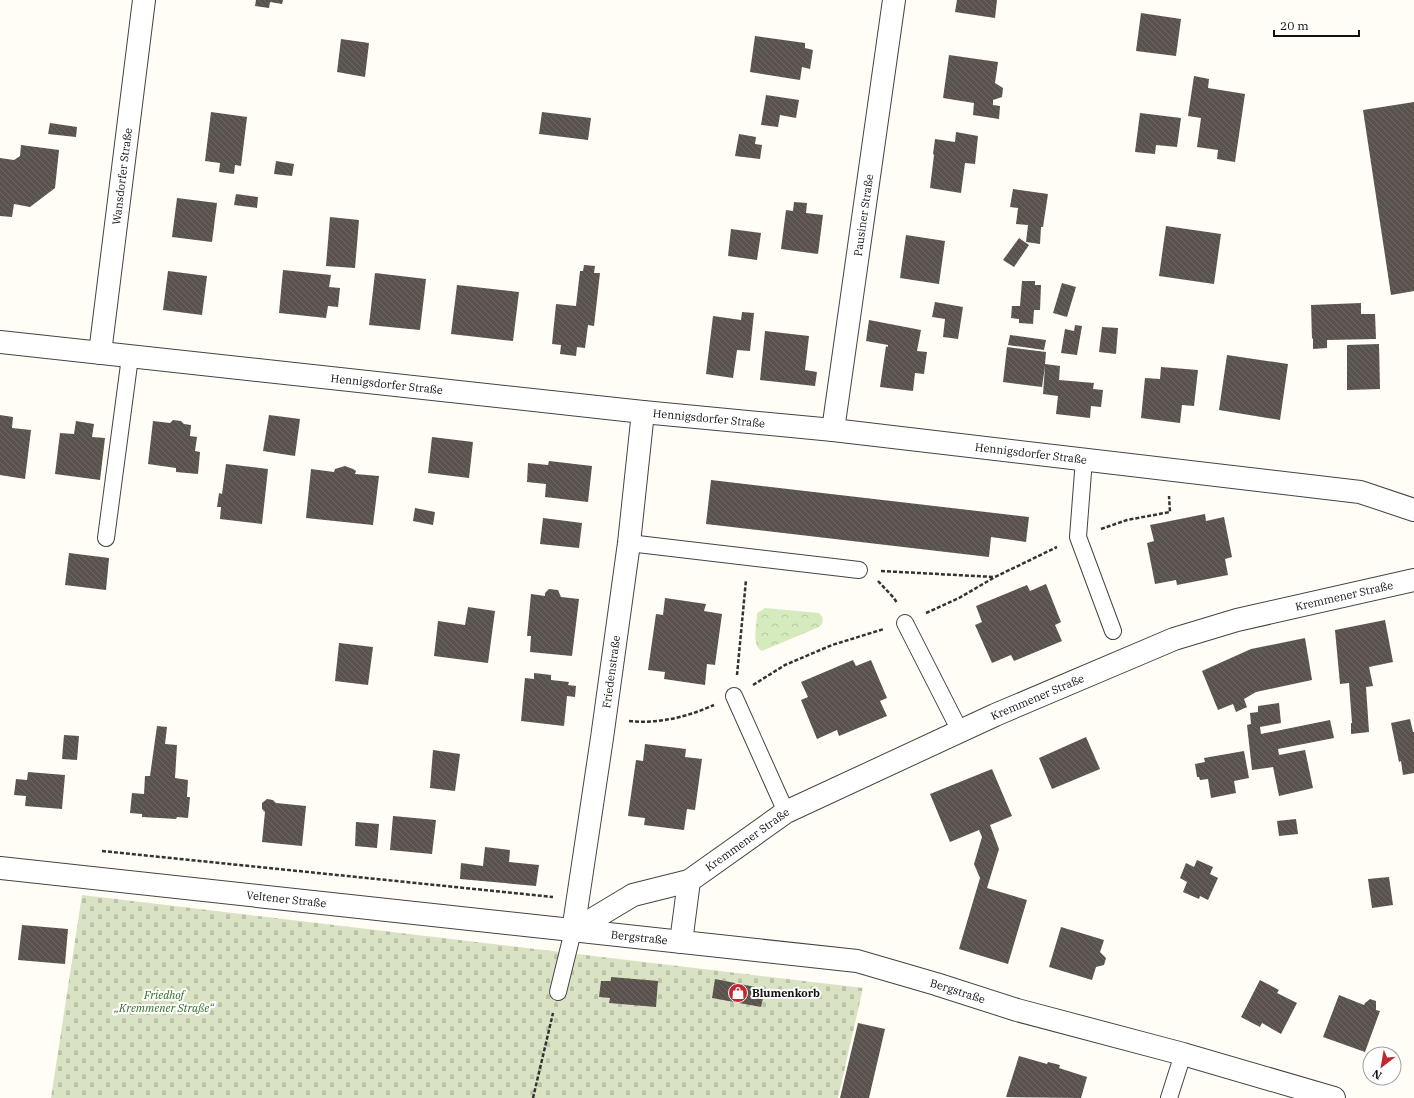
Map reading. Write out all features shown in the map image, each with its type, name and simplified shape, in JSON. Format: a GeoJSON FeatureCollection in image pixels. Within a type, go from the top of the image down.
{"type":"FeatureCollection","features":[{"type":"Feature","properties":{"kind":"street","name":"Wansdorfer Straße"},"geometry":{"type":"LineString","coordinates":[[100,353],[144,0]]}},
{"type":"Feature","properties":{"kind":"street","name":"Pausiner Straße"},"geometry":{"type":"LineString","coordinates":[[833,430],[894,0]]}},
{"type":"Feature","properties":{"kind":"street","name":"Hennigsdorfer Straße"},"geometry":{"type":"LineString","coordinates":[[0,342],[643,412],[833,430],[1360,492],[1414,510]]}},
{"type":"Feature","properties":{"kind":"street","name":"Friedenstraße"},"geometry":{"type":"LineString","coordinates":[[573,931],[602,738],[628,543],[643,412]]}},
{"type":"Feature","properties":{"kind":"street","name":"Kremmener Straße"},"geometry":{"type":"LineString","coordinates":[[573,931],[633,894],[689,881],[786,812],[1002,712],[1174,639],[1237,620],[1414,580]]}},
{"type":"Feature","properties":{"kind":"street","name":"Veltener Straße"},"geometry":{"type":"LineString","coordinates":[[0,868],[573,931]]}},
{"type":"Feature","properties":{"kind":"street"},"geometry":{"type":"LineString","coordinates":[[681,942],[689,881]]}},
{"type":"Feature","properties":{"kind":"street","name":"Bergstraße"},"geometry":{"type":"LineString","coordinates":[[573,931],[858,961],[1017,1010],[1183,1054],[1334,1098]]}},
{"type":"Feature","properties":{"kind":"lane"},"geometry":{"type":"LineString","coordinates":[[106,538],[130,357]]}},
{"type":"Feature","properties":{"kind":"lane"},"geometry":{"type":"LineString","coordinates":[[1084,460],[1078,537],[1113,632]]}},
{"type":"Feature","properties":{"kind":"lane"},"geometry":{"type":"LineString","coordinates":[[628,543],[859,570]]}},
{"type":"Feature","properties":{"kind":"lane"},"geometry":{"type":"LineString","coordinates":[[905,622],[960,731]]}},
{"type":"Feature","properties":{"kind":"lane"},"geometry":{"type":"LineString","coordinates":[[734,696],[786,812]]}},
{"type":"Feature","properties":{"kind":"lane"},"geometry":{"type":"LineString","coordinates":[[558,992],[573,931]]}},
{"type":"Feature","properties":{"kind":"lane"},"geometry":{"type":"LineString","coordinates":[[1170,1098],[1183,1054]]}},
{"type":"Feature","properties":{"kind":"path"},"geometry":{"type":"LineString","coordinates":[[734,696],[748,558]]}},
{"type":"Feature","properties":{"kind":"path"},"geometry":{"type":"LineString","coordinates":[[859,570],[995,577]]}},
{"type":"Feature","properties":{"kind":"path"},"geometry":{"type":"LineString","coordinates":[[859,570],[881,583],[894,598],[905,622]]}},
{"type":"Feature","properties":{"kind":"path"},"geometry":{"type":"LineString","coordinates":[[95,850],[577,900]]}},
{"type":"Feature","properties":{"kind":"path"},"geometry":{"type":"LineString","coordinates":[[533,1098],[558,992]]}},
{"type":"Feature","properties":{"kind":"green space"},"geometry":{"type":"Polygon","coordinates":[[[765,608],[819,613],[823,619],[823,622],[819,627],[762,651],[756,640],[757,613],[765,608]]]}},
{"type":"Feature","properties":{"kind":"green space","name":"Friedhof „Kremmener Straße“"},"geometry":{"type":"Polygon","coordinates":[[[82,895],[863,988],[838,1098],[51,1098],[82,895]]]}},
{"type":"Feature","properties":{"kind":"building"},"geometry":{"type":"Polygon","coordinates":[[[256,0],[283,0],[282,4],[270,2],[269,8],[255,6],[256,0]]]}},
{"type":"Feature","properties":{"kind":"building"},"geometry":{"type":"Polygon","coordinates":[[[957,0],[997,0],[995,18],[955,12],[957,0]]]}},
{"type":"Feature","properties":{"kind":"building"},"geometry":{"type":"Polygon","coordinates":[[[1141,13],[1181,19],[1176,56],[1136,51],[1141,13]]]}},
{"type":"Feature","properties":{"kind":"building"},"geometry":{"type":"Polygon","coordinates":[[[755,36],[805,43],[805,48],[813,50],[810,69],[802,67],[800,80],[750,72],[755,36]]]}},
{"type":"Feature","properties":{"kind":"building"},"geometry":{"type":"Polygon","coordinates":[[[341,39],[369,43],[365,77],[337,72],[341,39]]]}},
{"type":"Feature","properties":{"kind":"building"},"geometry":{"type":"Polygon","coordinates":[[[949,55],[998,62],[995,83],[1003,88],[1002,97],[993,100],[993,105],[1000,106],[999,119],[973,115],[974,103],[943,98],[949,55]]]}},
{"type":"Feature","properties":{"kind":"building"},"geometry":{"type":"Polygon","coordinates":[[[1194,76],[1209,79],[1208,88],[1245,94],[1235,162],[1217,159],[1218,150],[1197,147],[1201,118],[1188,116],[1194,76]]]}},
{"type":"Feature","properties":{"kind":"building"},"geometry":{"type":"Polygon","coordinates":[[[766,95],[799,100],[796,118],[780,115],[778,127],[761,125],[766,95]]]}},
{"type":"Feature","properties":{"kind":"building"},"geometry":{"type":"Polygon","coordinates":[[[1414,102],[1414,291],[1391,295],[1363,110],[1414,102]]]}},
{"type":"Feature","properties":{"kind":"building"},"geometry":{"type":"Polygon","coordinates":[[[211,112],[247,117],[241,166],[235,165],[234,174],[219,172],[220,163],[205,161],[211,112]]]}},
{"type":"Feature","properties":{"kind":"building"},"geometry":{"type":"Polygon","coordinates":[[[542,112],[591,118],[588,140],[539,134],[542,112]]]}},
{"type":"Feature","properties":{"kind":"building"},"geometry":{"type":"Polygon","coordinates":[[[1140,113],[1181,118],[1177,147],[1156,145],[1155,154],[1135,152],[1140,113]]]}},
{"type":"Feature","properties":{"kind":"building"},"geometry":{"type":"Polygon","coordinates":[[[50,123],[77,127],[76,137],[48,134],[50,123]]]}},
{"type":"Feature","properties":{"kind":"building"},"geometry":{"type":"Polygon","coordinates":[[[956,132],[978,136],[975,164],[965,163],[961,193],[930,188],[935,139],[955,142],[956,132]]]}},
{"type":"Feature","properties":{"kind":"building"},"geometry":{"type":"Polygon","coordinates":[[[739,134],[756,137],[755,144],[762,145],[760,159],[735,156],[739,134]]]}},
{"type":"Feature","properties":{"kind":"building"},"geometry":{"type":"Polygon","coordinates":[[[21,145],[59,150],[55,188],[30,207],[14,204],[12,217],[0,216],[0,158],[14,160],[20,156],[21,145]]]}},
{"type":"Feature","properties":{"kind":"building"},"geometry":{"type":"Polygon","coordinates":[[[276,161],[294,164],[292,176],[274,174],[276,161]]]}},
{"type":"Feature","properties":{"kind":"building"},"geometry":{"type":"Polygon","coordinates":[[[1013,189],[1048,194],[1043,227],[1041,227],[1040,244],[1026,242],[1028,225],[1016,224],[1018,208],[1010,207],[1013,189]]]}},
{"type":"Feature","properties":{"kind":"building"},"geometry":{"type":"Polygon","coordinates":[[[236,194],[258,197],[257,208],[234,205],[236,194]]]}},
{"type":"Feature","properties":{"kind":"building"},"geometry":{"type":"Polygon","coordinates":[[[177,198],[217,203],[212,242],[172,237],[177,198]]]}},
{"type":"Feature","properties":{"kind":"building"},"geometry":{"type":"Polygon","coordinates":[[[794,202],[807,203],[806,213],[823,215],[818,254],[781,249],[786,210],[793,211],[794,202]]]}},
{"type":"Feature","properties":{"kind":"building"},"geometry":{"type":"Polygon","coordinates":[[[330,217],[359,220],[355,268],[326,266],[330,217]]]}},
{"type":"Feature","properties":{"kind":"building"},"geometry":{"type":"Polygon","coordinates":[[[1166,226],[1221,234],[1214,284],[1159,276],[1166,226]]]}},
{"type":"Feature","properties":{"kind":"building"},"geometry":{"type":"Polygon","coordinates":[[[731,229],[761,233],[757,260],[728,256],[731,229]]]}},
{"type":"Feature","properties":{"kind":"building"},"geometry":{"type":"Polygon","coordinates":[[[906,235],[945,241],[939,284],[900,278],[906,235]]]}},
{"type":"Feature","properties":{"kind":"building"},"geometry":{"type":"Polygon","coordinates":[[[1019,238],[1029,245],[1014,267],[1003,260],[1019,238]]]}},
{"type":"Feature","properties":{"kind":"building"},"geometry":{"type":"Polygon","coordinates":[[[584,265],[595,266],[594,273],[600,273],[594,326],[588,325],[585,348],[577,347],[576,356],[560,354],[561,345],[552,344],[556,304],[576,306],[580,271],[583,271],[584,265]]]}},
{"type":"Feature","properties":{"kind":"building"},"geometry":{"type":"Polygon","coordinates":[[[283,270],[331,275],[329,287],[340,288],[338,307],[328,306],[326,318],[279,313],[283,270]]]}},
{"type":"Feature","properties":{"kind":"building"},"geometry":{"type":"Polygon","coordinates":[[[168,271],[207,276],[202,315],[163,310],[168,271]]]}},
{"type":"Feature","properties":{"kind":"building"},"geometry":{"type":"Polygon","coordinates":[[[375,273],[426,279],[420,330],[369,325],[375,273]]]}},
{"type":"Feature","properties":{"kind":"building"},"geometry":{"type":"Polygon","coordinates":[[[1022,281],[1035,281],[1035,285],[1041,285],[1040,310],[1034,310],[1033,324],[1019,323],[1019,319],[1011,318],[1012,306],[1020,306],[1022,281]]]}},
{"type":"Feature","properties":{"kind":"building"},"geometry":{"type":"Polygon","coordinates":[[[1062,283],[1076,287],[1067,317],[1053,313],[1062,283]]]}},
{"type":"Feature","properties":{"kind":"building"},"geometry":{"type":"Polygon","coordinates":[[[457,285],[519,292],[513,341],[451,334],[457,285]]]}},
{"type":"Feature","properties":{"kind":"building"},"geometry":{"type":"Polygon","coordinates":[[[935,302],[963,307],[958,339],[943,337],[945,319],[932,317],[935,302]]]}},
{"type":"Feature","properties":{"kind":"building"},"geometry":{"type":"Polygon","coordinates":[[[1361,303],[1361,314],[1375,314],[1376,339],[1327,340],[1327,348],[1313,349],[1311,305],[1361,303]]]}},
{"type":"Feature","properties":{"kind":"building"},"geometry":{"type":"Polygon","coordinates":[[[742,312],[754,313],[750,351],[737,350],[733,378],[706,374],[713,316],[741,320],[742,312]]]}},
{"type":"Feature","properties":{"kind":"building"},"geometry":{"type":"Polygon","coordinates":[[[869,320],[921,330],[917,351],[927,352],[924,374],[915,373],[913,391],[880,387],[886,346],[888,347],[888,345],[866,341],[869,320]]]}},
{"type":"Feature","properties":{"kind":"building"},"geometry":{"type":"Polygon","coordinates":[[[1075,325],[1082,326],[1077,355],[1061,353],[1065,329],[1074,331],[1075,325]]]}},
{"type":"Feature","properties":{"kind":"building"},"geometry":{"type":"Polygon","coordinates":[[[1102,327],[1118,328],[1116,354],[1099,352],[1102,327]]]}},
{"type":"Feature","properties":{"kind":"building"},"geometry":{"type":"Polygon","coordinates":[[[765,331],[809,336],[805,370],[817,372],[815,386],[760,380],[765,331]]]}},
{"type":"Feature","properties":{"kind":"building"},"geometry":{"type":"Polygon","coordinates":[[[1010,335],[1046,340],[1044,350],[1008,345],[1010,335]]]}},
{"type":"Feature","properties":{"kind":"building"},"geometry":{"type":"Polygon","coordinates":[[[1379,344],[1380,389],[1347,390],[1347,345],[1379,344]]]}},
{"type":"Feature","properties":{"kind":"building"},"geometry":{"type":"Polygon","coordinates":[[[1007,347],[1046,352],[1045,364],[1060,366],[1059,380],[1094,383],[1093,389],[1103,390],[1101,407],[1091,406],[1090,418],[1056,414],[1058,396],[1043,394],[1045,366],[1042,387],[1003,382],[1007,347]]]}},
{"type":"Feature","properties":{"kind":"building"},"geometry":{"type":"Polygon","coordinates":[[[1227,355],[1288,364],[1280,420],[1219,410],[1227,355]]]}},
{"type":"Feature","properties":{"kind":"building"},"geometry":{"type":"Polygon","coordinates":[[[1161,367],[1198,370],[1194,406],[1182,405],[1180,423],[1141,418],[1145,378],[1160,379],[1161,367]]]}},
{"type":"Feature","properties":{"kind":"building"},"geometry":{"type":"Polygon","coordinates":[[[0,415],[13,417],[12,428],[31,430],[25,479],[0,475],[0,415]]]}},
{"type":"Feature","properties":{"kind":"building"},"geometry":{"type":"Polygon","coordinates":[[[269,415],[300,419],[295,456],[263,451],[269,415]]]}},
{"type":"Feature","properties":{"kind":"building"},"geometry":{"type":"Polygon","coordinates":[[[173,420],[191,425],[190,436],[197,437],[195,451],[200,452],[198,474],[176,472],[176,468],[148,464],[153,421],[170,423],[173,420]]]}},
{"type":"Feature","properties":{"kind":"building"},"geometry":{"type":"Polygon","coordinates":[[[76,421],[94,424],[92,437],[105,438],[100,480],[55,474],[60,433],[74,434],[76,421]]]}},
{"type":"Feature","properties":{"kind":"building"},"geometry":{"type":"Polygon","coordinates":[[[432,437],[473,442],[469,478],[428,473],[432,437]]]}},
{"type":"Feature","properties":{"kind":"building"},"geometry":{"type":"Polygon","coordinates":[[[549,461],[592,466],[588,502],[545,497],[546,484],[527,482],[528,463],[548,465],[549,461]]]}},
{"type":"Feature","properties":{"kind":"building"},"geometry":{"type":"Polygon","coordinates":[[[226,464],[268,469],[262,524],[220,519],[221,507],[217,507],[219,493],[222,494],[226,464]]]}},
{"type":"Feature","properties":{"kind":"building"},"geometry":{"type":"Polygon","coordinates":[[[345,466],[356,471],[355,474],[379,476],[373,525],[306,518],[311,469],[334,472],[335,469],[345,466]]]}},
{"type":"Feature","properties":{"kind":"building"},"geometry":{"type":"Polygon","coordinates":[[[711,480],[1029,517],[1026,542],[991,537],[989,557],[706,524],[711,480]]]}},
{"type":"Feature","properties":{"kind":"building"},"geometry":{"type":"Polygon","coordinates":[[[415,508],[435,512],[433,525],[413,521],[415,508]]]}},
{"type":"Feature","properties":{"kind":"building"},"geometry":{"type":"Polygon","coordinates":[[[1205,514],[1206,521],[1224,517],[1232,557],[1225,559],[1228,575],[1177,585],[1176,580],[1155,584],[1147,543],[1154,541],[1150,525],[1205,514]]]}},
{"type":"Feature","properties":{"kind":"building"},"geometry":{"type":"Polygon","coordinates":[[[543,518],[582,523],[579,548],[540,544],[543,518]]]}},
{"type":"Feature","properties":{"kind":"building"},"geometry":{"type":"Polygon","coordinates":[[[69,553],[109,558],[106,590],[65,585],[69,553]]]}},
{"type":"Feature","properties":{"kind":"building"},"geometry":{"type":"Polygon","coordinates":[[[1046,584],[1061,622],[1055,625],[1062,641],[1014,661],[1011,655],[992,663],[975,625],[982,622],[976,606],[1027,585],[1030,591],[1046,584]]]}},
{"type":"Feature","properties":{"kind":"building"},"geometry":{"type":"Polygon","coordinates":[[[549,589],[558,590],[561,597],[579,599],[572,656],[530,652],[531,636],[527,636],[531,594],[545,596],[545,593],[549,589]]]}},
{"type":"Feature","properties":{"kind":"building"},"geometry":{"type":"Polygon","coordinates":[[[665,598],[706,604],[704,611],[722,614],[715,665],[707,664],[705,685],[664,679],[665,672],[648,670],[656,614],[663,615],[665,598]]]}},
{"type":"Feature","properties":{"kind":"building"},"geometry":{"type":"Polygon","coordinates":[[[468,607],[495,611],[488,663],[434,656],[438,621],[465,625],[468,607]]]}},
{"type":"Feature","properties":{"kind":"building"},"geometry":{"type":"Polygon","coordinates":[[[1385,620],[1393,662],[1369,667],[1373,686],[1366,687],[1369,732],[1351,734],[1352,723],[1349,683],[1340,684],[1335,630],[1385,620]]]}},
{"type":"Feature","properties":{"kind":"building"},"geometry":{"type":"Polygon","coordinates":[[[1305,638],[1312,680],[1256,692],[1244,699],[1247,707],[1236,712],[1233,704],[1218,710],[1202,671],[1251,649],[1305,638]]]}},
{"type":"Feature","properties":{"kind":"building"},"geometry":{"type":"Polygon","coordinates":[[[339,643],[373,647],[368,685],[335,681],[339,643]]]}},
{"type":"Feature","properties":{"kind":"building"},"geometry":{"type":"Polygon","coordinates":[[[853,660],[856,666],[871,660],[887,698],[880,701],[887,716],[839,736],[837,730],[817,739],[801,700],[808,697],[801,682],[853,660]]]}},
{"type":"Feature","properties":{"kind":"building"},"geometry":{"type":"Polygon","coordinates":[[[534,673],[551,675],[551,680],[569,682],[568,685],[576,686],[575,697],[567,696],[564,726],[521,721],[525,678],[534,679],[534,673]]]}},
{"type":"Feature","properties":{"kind":"building"},"geometry":{"type":"Polygon","coordinates":[[[1279,703],[1281,723],[1260,727],[1261,734],[1330,720],[1334,738],[1278,749],[1279,755],[1305,750],[1313,788],[1279,796],[1273,767],[1252,770],[1247,725],[1251,724],[1250,713],[1258,712],[1258,706],[1279,703]]]}},
{"type":"Feature","properties":{"kind":"building"},"geometry":{"type":"Polygon","coordinates":[[[1410,719],[1414,732],[1414,773],[1403,775],[1391,723],[1410,719]]]}},
{"type":"Feature","properties":{"kind":"building"},"geometry":{"type":"Polygon","coordinates":[[[157,726],[167,727],[165,744],[177,745],[175,778],[188,780],[187,797],[190,797],[188,818],[177,817],[176,819],[142,817],[142,814],[130,813],[132,793],[144,794],[145,776],[150,776],[157,726]]]}},
{"type":"Feature","properties":{"kind":"building"},"geometry":{"type":"Polygon","coordinates":[[[64,735],[79,736],[77,760],[62,759],[64,735]]]}},
{"type":"Feature","properties":{"kind":"building"},"geometry":{"type":"Polygon","coordinates":[[[1086,737],[1100,769],[1052,789],[1039,758],[1086,737]]]}},
{"type":"Feature","properties":{"kind":"building"},"geometry":{"type":"Polygon","coordinates":[[[645,744],[686,749],[685,757],[702,759],[695,810],[687,809],[684,830],[644,825],[645,818],[628,816],[636,760],[643,761],[645,744]]]}},
{"type":"Feature","properties":{"kind":"building"},"geometry":{"type":"Polygon","coordinates":[[[433,750],[460,754],[455,791],[430,788],[433,750]]]}},
{"type":"Feature","properties":{"kind":"building"},"geometry":{"type":"Polygon","coordinates":[[[1244,751],[1249,778],[1234,781],[1236,793],[1211,798],[1208,779],[1200,780],[1199,777],[1197,777],[1195,764],[1205,762],[1204,758],[1244,751]]]}},
{"type":"Feature","properties":{"kind":"building"},"geometry":{"type":"Polygon","coordinates":[[[992,769],[1012,816],[990,825],[999,849],[987,888],[1027,900],[1008,964],[959,949],[980,878],[974,864],[982,837],[979,830],[950,842],[930,794],[992,769]]]}},
{"type":"Feature","properties":{"kind":"building"},"geometry":{"type":"Polygon","coordinates":[[[28,772],[65,775],[62,809],[25,806],[26,796],[14,795],[16,779],[27,780],[28,772]]]}},
{"type":"Feature","properties":{"kind":"building"},"geometry":{"type":"Polygon","coordinates":[[[267,799],[273,800],[276,803],[306,806],[302,846],[262,842],[265,812],[262,809],[262,803],[267,799]]]}},
{"type":"Feature","properties":{"kind":"building"},"geometry":{"type":"Polygon","coordinates":[[[393,816],[436,820],[432,854],[390,850],[393,816]]]}},
{"type":"Feature","properties":{"kind":"building"},"geometry":{"type":"Polygon","coordinates":[[[1296,819],[1298,834],[1279,836],[1277,821],[1296,819]]]}},
{"type":"Feature","properties":{"kind":"building"},"geometry":{"type":"Polygon","coordinates":[[[356,822],[379,824],[377,848],[355,846],[356,822]]]}},
{"type":"Feature","properties":{"kind":"building"},"geometry":{"type":"Polygon","coordinates":[[[485,847],[510,850],[509,862],[539,865],[536,886],[460,879],[461,863],[483,866],[485,847]]]}},
{"type":"Feature","properties":{"kind":"building"},"geometry":{"type":"Polygon","coordinates":[[[1197,860],[1213,867],[1210,874],[1218,878],[1208,900],[1200,896],[1199,899],[1183,892],[1187,882],[1180,878],[1186,863],[1194,867],[1197,860]]]}},
{"type":"Feature","properties":{"kind":"building"},"geometry":{"type":"Polygon","coordinates":[[[1389,877],[1393,905],[1372,908],[1368,879],[1389,877]]]}},
{"type":"Feature","properties":{"kind":"building"},"geometry":{"type":"Polygon","coordinates":[[[22,925],[68,929],[65,964],[18,960],[22,925]]]}},
{"type":"Feature","properties":{"kind":"building"},"geometry":{"type":"Polygon","coordinates":[[[1061,927],[1104,940],[1100,952],[1106,958],[1104,965],[1096,967],[1092,980],[1049,967],[1061,927]]]}},
{"type":"Feature","properties":{"kind":"building"},"geometry":{"type":"Polygon","coordinates":[[[611,977],[658,981],[656,1007],[609,1003],[610,998],[599,997],[601,981],[611,981],[611,977]]]}},
{"type":"Feature","properties":{"kind":"building","name":"Blumenkorb"},"geometry":{"type":"Polygon","coordinates":[[[715,979],[765,989],[761,1007],[712,998],[715,979]]]}},
{"type":"Feature","properties":{"kind":"building"},"geometry":{"type":"Polygon","coordinates":[[[1260,980],[1279,990],[1277,993],[1297,1003],[1281,1034],[1262,1023],[1260,1027],[1241,1017],[1260,980]]]}},
{"type":"Feature","properties":{"kind":"building"},"geometry":{"type":"Polygon","coordinates":[[[1339,995],[1364,1005],[1370,999],[1376,1001],[1376,1010],[1380,1011],[1367,1046],[1362,1046],[1362,1051],[1323,1037],[1339,995]]]}},
{"type":"Feature","properties":{"kind":"building"},"geometry":{"type":"Polygon","coordinates":[[[858,1023],[885,1029],[869,1098],[840,1098],[858,1023]]]}},
{"type":"Feature","properties":{"kind":"building"},"geometry":{"type":"Polygon","coordinates":[[[1019,1056],[1047,1064],[1048,1062],[1060,1065],[1059,1068],[1087,1077],[1081,1098],[1006,1097],[1019,1056]]]}},
{"type":"Feature","properties":{"kind":"place","name":"Blumenkorb"},"geometry":{"type":"Point","coordinates":[738,993]}}]}
